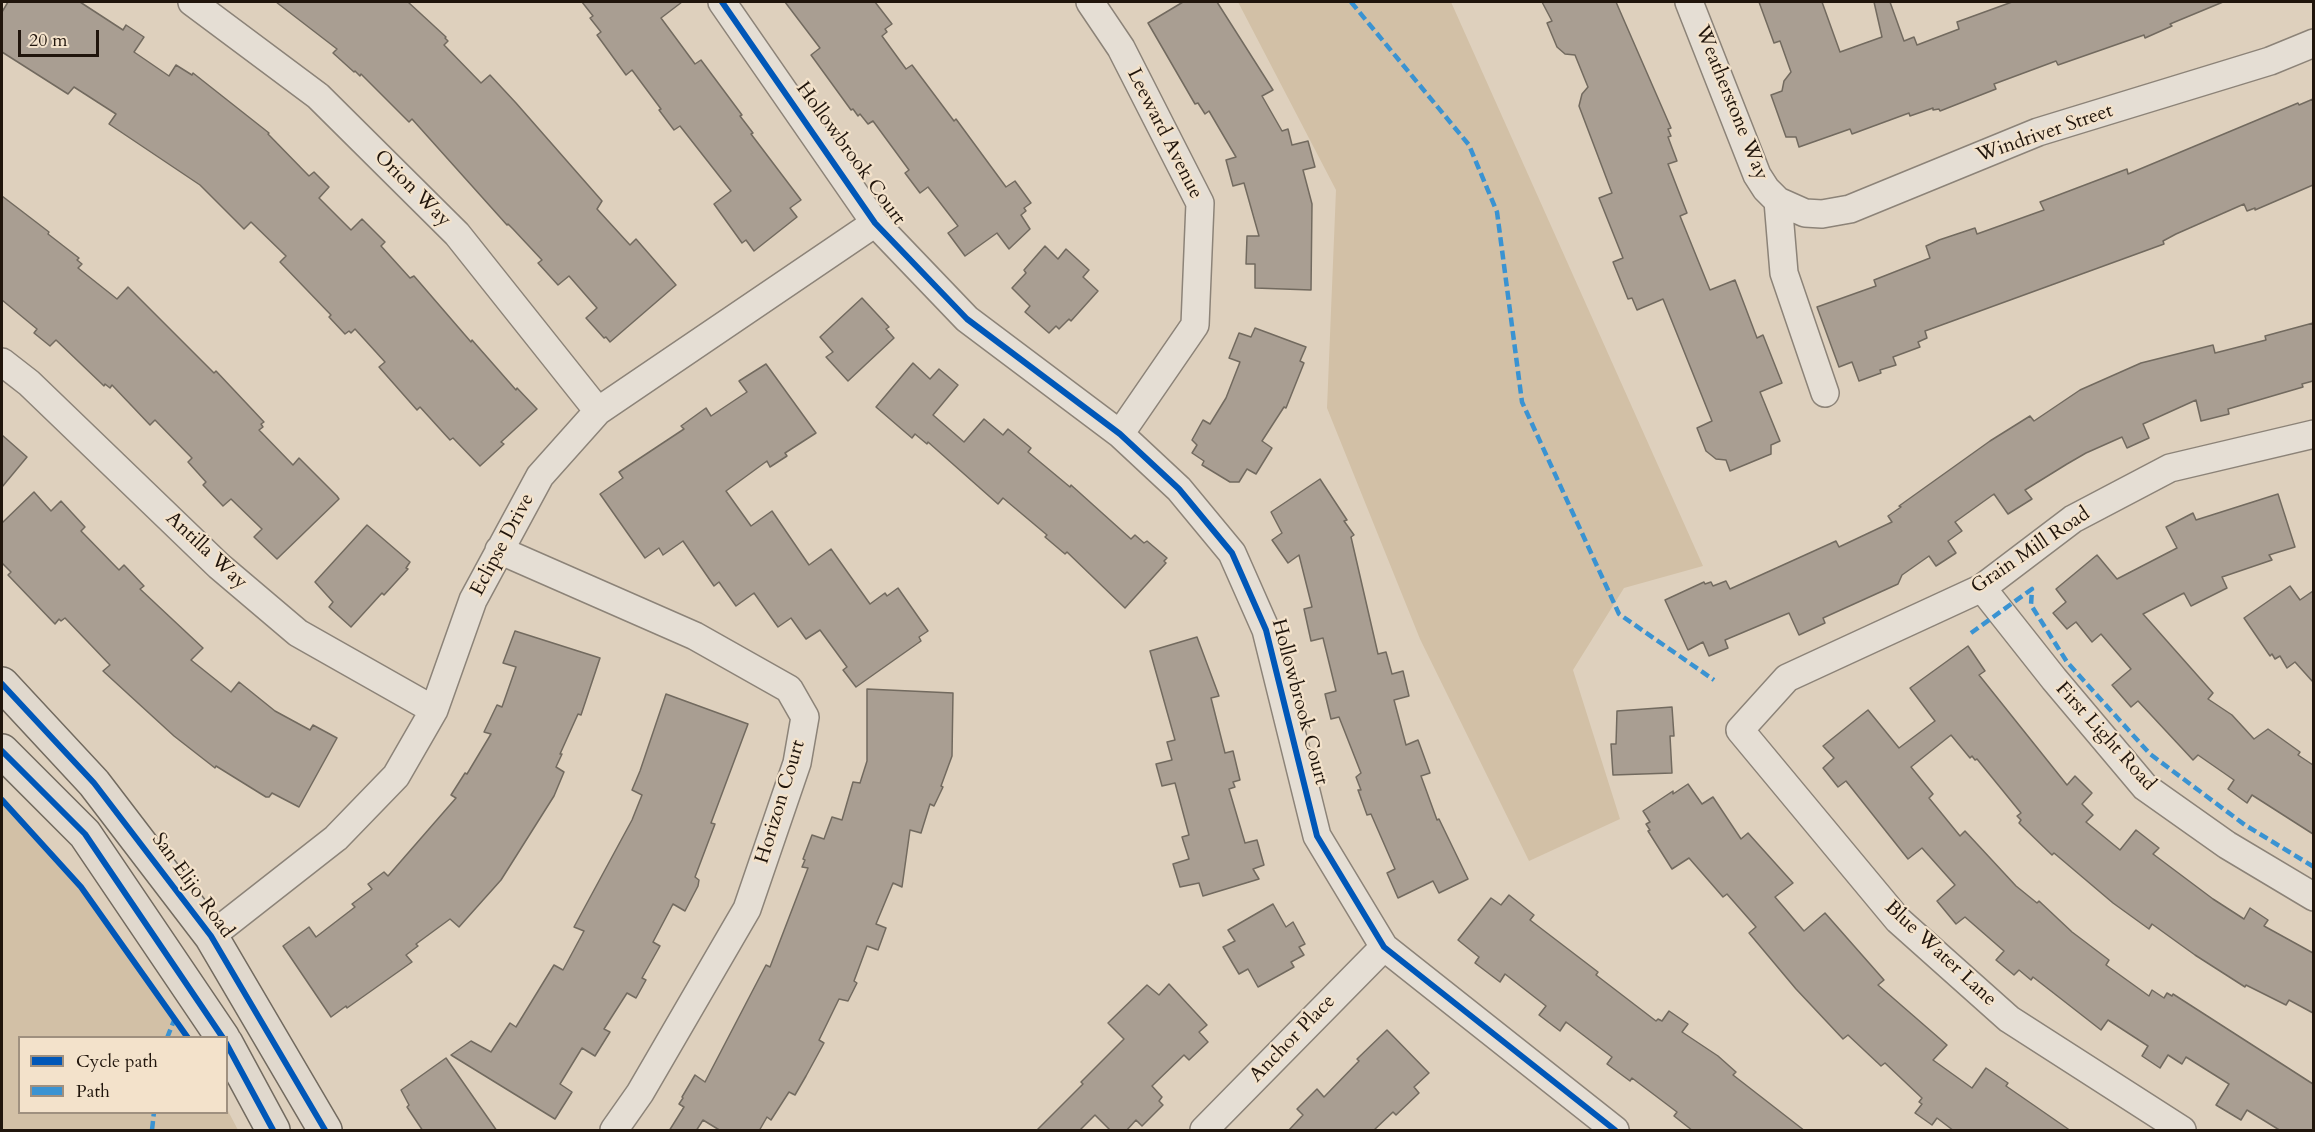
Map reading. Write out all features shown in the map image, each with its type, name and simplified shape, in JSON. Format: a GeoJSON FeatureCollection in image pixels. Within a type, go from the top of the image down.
{"type":"FeatureCollection","features":[{"type":"Feature","properties":{"kind":"main road","name":"San Elijo Road"},"geometry":{"type":"LineString","coordinates":[[2,684],[94,783],[211,936],[325,1131]]}},
{"type":"Feature","properties":{"kind":"main road"},"geometry":{"type":"LineString","coordinates":[[2,751],[85,834],[222,1036]]}},
{"type":"Feature","properties":{"kind":"main road"},"geometry":{"type":"LineString","coordinates":[[228,1047],[273,1131]]}},
{"type":"Feature","properties":{"kind":"street","name":"Orion Way"},"geometry":{"type":"LineString","coordinates":[[192,2],[318,96],[457,234],[598,411]]}},
{"type":"Feature","properties":{"kind":"street","name":"Hollowbrook Court"},"geometry":{"type":"LineString","coordinates":[[722,2],[875,223],[967,319],[1120,434],[1179,489],[1232,553],[1266,630],[1317,836],[1383,947],[1615,1131]]}},
{"type":"Feature","properties":{"kind":"street","name":"Leeward Avenue"},"geometry":{"type":"LineString","coordinates":[[1090,2],[1121,48],[1200,203],[1195,325],[1120,434]]}},
{"type":"Feature","properties":{"kind":"street","name":"Weatherstone Way"},"geometry":{"type":"LineString","coordinates":[[1689,2],[1757,175],[1778,201]]}},
{"type":"Feature","properties":{"kind":"street","name":"Windriver Street"},"geometry":{"type":"LineString","coordinates":[[1778,201],[1805,213],[1822,214],[1851,209],[2038,132],[2270,61],[2313,43]]}},
{"type":"Feature","properties":{"kind":"street"},"geometry":{"type":"LineString","coordinates":[[1778,201],[1784,273],[1825,393]]}},
{"type":"Feature","properties":{"kind":"street","name":"Eclipse Drive"},"geometry":{"type":"LineString","coordinates":[[211,936],[336,838],[396,776],[434,710],[473,600],[499,550],[540,476],[598,411],[875,223]]}},
{"type":"Feature","properties":{"kind":"street","name":"Antilla Way"},"geometry":{"type":"LineString","coordinates":[[2,362],[29,383],[219,566],[297,633],[434,710]]}},
{"type":"Feature","properties":{"kind":"street","name":"Grain Mill Road"},"geometry":{"type":"LineString","coordinates":[[1740,730],[1787,678],[1982,588],[2073,519],[2170,468],[2313,434]]}},
{"type":"Feature","properties":{"kind":"street","name":"Horizon Court"},"geometry":{"type":"LineString","coordinates":[[499,550],[695,636],[789,689],[805,717],[797,763],[747,909],[640,1093],[614,1131]]}},
{"type":"Feature","properties":{"kind":"street","name":"First Light Road"},"geometry":{"type":"LineString","coordinates":[[1982,588],[2054,679],[2145,787],[2227,845],[2313,897]]}},
{"type":"Feature","properties":{"kind":"street","name":"Blue Water Lane"},"geometry":{"type":"LineString","coordinates":[[1740,730],[1898,920],[2009,1019],[2182,1131]]}},
{"type":"Feature","properties":{"kind":"street","name":"Anchor Place"},"geometry":{"type":"LineString","coordinates":[[1204,1131],[1383,947]]}},
{"type":"Feature","properties":{"kind":"shaded area"},"geometry":{"type":"Polygon","coordinates":[[[1238,2],[1451,2],[1703,566],[1624,588],[1573,670],[1620,819],[1529,861],[1420,639],[1327,408],[1336,190],[1238,2]]]}},
{"type":"Feature","properties":{"kind":"shaded area"},"geometry":{"type":"Polygon","coordinates":[[[2,800],[81,887],[187,1036],[18,1036],[18,1114],[228,1114],[228,1111],[238,1130],[2,1130],[2,800]]]}},
{"type":"Feature","properties":{"kind":"building"},"geometry":{"type":"Polygon","coordinates":[[[8,2],[80,2],[123,30],[126,25],[144,37],[134,52],[169,76],[176,65],[192,75],[193,73],[269,133],[309,176],[314,172],[329,187],[319,198],[351,230],[362,219],[385,242],[381,246],[410,278],[414,276],[471,342],[472,340],[516,390],[517,388],[537,409],[501,442],[504,444],[480,466],[453,438],[450,440],[420,407],[417,410],[379,367],[385,362],[355,329],[345,334],[329,317],[331,315],[280,262],[286,256],[251,222],[244,229],[200,185],[109,124],[116,114],[74,87],[68,94],[2,52],[2,12],[8,2]]]}},
{"type":"Feature","properties":{"kind":"building"},"geometry":{"type":"Polygon","coordinates":[[[276,2],[408,2],[446,37],[448,41],[444,45],[481,83],[490,75],[602,201],[597,209],[630,245],[636,239],[676,285],[610,342],[606,337],[604,338],[586,318],[597,308],[569,276],[558,285],[538,263],[542,260],[507,225],[412,119],[409,122],[361,74],[360,76],[354,72],[333,53],[337,49],[276,2]]]}},
{"type":"Feature","properties":{"kind":"building"},"geometry":{"type":"Polygon","coordinates":[[[582,2],[682,2],[661,18],[695,64],[701,60],[742,115],[740,116],[753,133],[751,134],[801,200],[790,208],[797,217],[754,251],[746,240],[742,243],[714,204],[731,191],[680,126],[674,130],[632,70],[626,75],[597,35],[601,32],[590,18],[593,16],[582,2]]]}},
{"type":"Feature","properties":{"kind":"building"},"geometry":{"type":"Polygon","coordinates":[[[785,2],[875,2],[892,24],[885,29],[887,32],[882,36],[906,69],[912,65],[954,121],[956,119],[1006,187],[1015,181],[1031,203],[1024,208],[1026,211],[1021,215],[1030,229],[1009,249],[997,233],[965,256],[948,233],[958,226],[928,187],[920,193],[905,173],[909,170],[873,121],[868,124],[860,114],[858,116],[853,109],[851,110],[811,55],[820,48],[785,2]]]}},
{"type":"Feature","properties":{"kind":"building"},"geometry":{"type":"Polygon","coordinates":[[[1183,2],[1217,2],[1273,90],[1262,96],[1282,131],[1288,129],[1292,145],[1308,141],[1315,167],[1303,170],[1312,204],[1311,290],[1255,288],[1255,264],[1246,264],[1247,236],[1259,236],[1244,183],[1233,186],[1226,160],[1236,157],[1209,111],[1205,114],[1198,103],[1195,104],[1148,23],[1183,2]]]}},
{"type":"Feature","properties":{"kind":"building"},"geometry":{"type":"Polygon","coordinates":[[[1542,2],[1616,2],[1671,128],[1668,129],[1671,136],[1668,137],[1677,161],[1668,164],[1687,213],[1680,216],[1710,290],[1735,280],[1757,338],[1763,335],[1782,383],[1760,392],[1780,441],[1771,445],[1771,454],[1730,471],[1726,460],[1716,459],[1706,451],[1697,428],[1712,421],[1663,299],[1637,310],[1632,298],[1628,299],[1613,262],[1623,258],[1599,198],[1612,193],[1579,106],[1582,94],[1588,87],[1575,55],[1565,54],[1557,47],[1547,23],[1552,21],[1542,2]]]}},
{"type":"Feature","properties":{"kind":"building"},"geometry":{"type":"Polygon","coordinates":[[[1759,2],[1822,2],[1840,52],[1882,37],[1874,2],[1890,2],[1904,41],[1914,37],[1917,45],[1959,29],[1957,22],[2012,2],[2223,2],[2170,24],[2172,26],[2145,38],[2144,35],[2058,65],[2056,61],[1994,84],[1996,89],[1940,111],[1939,109],[1933,110],[1933,108],[1910,116],[1909,113],[1852,134],[1850,129],[1799,147],[1796,137],[1786,137],[1771,95],[1782,91],[1784,81],[1791,72],[1780,41],[1774,43],[1759,2]]]}},
{"type":"Feature","properties":{"kind":"building"},"geometry":{"type":"Polygon","coordinates":[[[2313,99],[2313,185],[2255,210],[2255,208],[2247,211],[2244,204],[2176,234],[2163,241],[2164,244],[1925,331],[1927,338],[1918,342],[1920,347],[1893,357],[1896,365],[1880,370],[1881,373],[1859,381],[1852,362],[1839,367],[1817,307],[1876,286],[1874,280],[1930,258],[1926,246],[1939,240],[1975,228],[1977,234],[2044,210],[2040,202],[2127,169],[2128,174],[2298,103],[2299,105],[2313,99]]]}},
{"type":"Feature","properties":{"kind":"building"},"geometry":{"type":"Polygon","coordinates":[[[2,196],[79,258],[77,260],[82,264],[78,268],[117,299],[128,287],[214,373],[216,371],[264,422],[261,424],[263,427],[259,430],[293,465],[299,458],[337,496],[339,499],[277,559],[254,537],[262,529],[231,499],[223,506],[203,485],[206,482],[188,462],[192,458],[155,420],[150,425],[112,385],[110,388],[105,384],[104,386],[56,340],[50,346],[34,333],[37,329],[2,300],[2,196]]]}},
{"type":"Feature","properties":{"kind":"building"},"geometry":{"type":"Polygon","coordinates":[[[1045,246],[1058,259],[1066,249],[1089,270],[1083,277],[1098,291],[1071,321],[1069,319],[1059,329],[1056,326],[1049,333],[1025,312],[1030,306],[1012,288],[1045,246]]]}},
{"type":"Feature","properties":{"kind":"building"},"geometry":{"type":"Polygon","coordinates":[[[862,298],[889,327],[886,329],[894,338],[848,381],[826,357],[833,352],[820,337],[862,298]]]}},
{"type":"Feature","properties":{"kind":"building"},"geometry":{"type":"Polygon","coordinates":[[[2313,323],[2313,381],[2302,384],[2303,387],[2228,409],[2229,414],[2201,421],[2196,400],[2143,424],[2149,438],[2127,448],[2122,437],[2067,464],[2025,490],[2032,499],[2008,514],[1994,494],[1955,522],[1962,531],[1948,541],[1956,553],[1936,566],[1929,556],[1902,575],[1898,584],[1823,618],[1825,623],[1799,635],[1789,613],[1725,640],[1728,648],[1709,656],[1703,642],[1688,650],[1665,600],[1704,582],[1705,584],[1711,582],[1713,586],[1726,581],[1730,589],[1836,541],[1839,547],[1892,522],[1888,516],[1901,507],[1899,506],[1990,441],[2030,416],[2034,421],[2080,390],[2141,363],[2213,345],[2215,353],[2266,340],[2265,336],[2313,323]]]}},
{"type":"Feature","properties":{"kind":"building"},"geometry":{"type":"Polygon","coordinates":[[[1255,328],[1306,347],[1300,361],[1304,363],[1286,408],[1284,407],[1262,441],[1272,448],[1256,474],[1247,469],[1239,482],[1230,482],[1202,465],[1204,461],[1192,453],[1197,445],[1192,440],[1203,420],[1210,424],[1226,398],[1240,362],[1229,358],[1239,333],[1251,337],[1255,328]]]}},
{"type":"Feature","properties":{"kind":"building"},"geometry":{"type":"Polygon","coordinates":[[[913,363],[930,379],[939,369],[958,385],[933,415],[964,442],[984,419],[1003,435],[1008,429],[1031,448],[1028,452],[1070,487],[1071,485],[1131,539],[1135,535],[1144,543],[1147,541],[1167,558],[1164,561],[1166,563],[1125,608],[1067,552],[1065,554],[1045,537],[1047,535],[1003,498],[998,504],[928,442],[927,444],[915,434],[912,438],[876,407],[913,363]]]}},
{"type":"Feature","properties":{"kind":"building"},"geometry":{"type":"Polygon","coordinates":[[[766,364],[816,433],[785,453],[787,456],[770,467],[767,461],[726,491],[751,526],[772,511],[809,565],[831,549],[870,604],[885,593],[887,596],[898,588],[928,631],[919,637],[921,641],[856,687],[843,670],[847,667],[820,630],[806,639],[791,618],[778,627],[754,593],[736,606],[719,582],[714,586],[683,541],[663,555],[659,548],[645,558],[600,494],[623,478],[619,472],[684,429],[681,426],[706,408],[711,416],[747,392],[739,381],[766,364]]]}},
{"type":"Feature","properties":{"kind":"building"},"geometry":{"type":"Polygon","coordinates":[[[2,435],[27,457],[2,487],[2,435]]]}},
{"type":"Feature","properties":{"kind":"building"},"geometry":{"type":"Polygon","coordinates":[[[1320,479],[1347,520],[1344,521],[1354,535],[1351,537],[1378,654],[1386,652],[1392,674],[1403,671],[1409,696],[1394,700],[1406,745],[1418,740],[1430,773],[1421,776],[1437,820],[1439,819],[1468,879],[1439,893],[1433,881],[1398,898],[1387,873],[1395,869],[1371,814],[1367,815],[1358,790],[1361,790],[1356,777],[1361,773],[1339,717],[1331,719],[1325,694],[1336,691],[1323,638],[1311,641],[1304,609],[1312,607],[1299,555],[1288,563],[1272,540],[1282,533],[1271,512],[1320,479]]]}},
{"type":"Feature","properties":{"kind":"building"},"geometry":{"type":"Polygon","coordinates":[[[34,492],[51,511],[61,501],[85,527],[81,531],[119,570],[124,565],[144,586],[140,589],[203,648],[191,660],[231,692],[239,682],[275,711],[310,730],[313,725],[337,738],[299,807],[272,793],[266,797],[216,766],[215,768],[174,736],[103,671],[110,665],[65,618],[61,621],[59,619],[55,624],[8,575],[11,572],[2,563],[2,523],[34,492]]]}},
{"type":"Feature","properties":{"kind":"building"},"geometry":{"type":"Polygon","coordinates":[[[2278,494],[2295,547],[2269,555],[2272,560],[2222,577],[2227,588],[2191,606],[2184,593],[2143,614],[2213,693],[2208,699],[2232,715],[2254,739],[2268,729],[2300,752],[2298,755],[2313,765],[2313,834],[2252,795],[2247,803],[2228,789],[2234,780],[2198,755],[2193,760],[2138,701],[2131,707],[2112,685],[2131,669],[2101,634],[2092,642],[2076,622],[2067,629],[2053,613],[2066,602],[2056,589],[2097,555],[2117,579],[2177,548],[2166,527],[2193,513],[2196,520],[2278,494]]]}},
{"type":"Feature","properties":{"kind":"building"},"geometry":{"type":"Polygon","coordinates":[[[367,525],[410,562],[406,568],[408,569],[351,627],[329,607],[333,602],[315,582],[367,525]]]}},
{"type":"Feature","properties":{"kind":"building"},"geometry":{"type":"Polygon","coordinates":[[[2290,586],[2300,600],[2313,591],[2313,682],[2295,662],[2287,668],[2280,656],[2275,659],[2272,654],[2270,656],[2244,618],[2290,586]]]}},
{"type":"Feature","properties":{"kind":"building"},"geometry":{"type":"Polygon","coordinates":[[[515,631],[600,658],[581,715],[578,714],[560,754],[562,754],[556,767],[564,772],[554,796],[501,880],[459,927],[450,919],[416,944],[418,946],[406,955],[412,962],[331,1017],[283,946],[309,927],[316,937],[355,907],[352,904],[372,889],[368,884],[384,872],[388,876],[456,798],[451,795],[465,773],[467,774],[491,734],[484,732],[497,705],[502,707],[516,667],[503,663],[515,631]]]}},
{"type":"Feature","properties":{"kind":"building"},"geometry":{"type":"Polygon","coordinates":[[[1197,637],[1219,696],[1211,698],[1225,753],[1233,751],[1240,780],[1233,782],[1235,787],[1229,789],[1245,843],[1257,840],[1264,865],[1253,869],[1259,879],[1203,896],[1199,883],[1180,887],[1173,864],[1189,859],[1182,837],[1189,835],[1175,783],[1162,786],[1156,764],[1172,760],[1167,742],[1175,740],[1150,651],[1197,637]]]}},
{"type":"Feature","properties":{"kind":"building"},"geometry":{"type":"Polygon","coordinates":[[[1968,646],[1985,671],[1979,675],[2067,785],[2075,776],[2092,793],[2082,804],[2093,815],[2086,822],[2120,850],[2136,830],[2159,848],[2153,854],[2213,899],[2244,919],[2250,908],[2268,920],[2264,926],[2313,953],[2313,1013],[2289,1000],[2286,1005],[2246,985],[2245,987],[2152,924],[2149,929],[2113,903],[2054,853],[2052,855],[2019,823],[2021,820],[2017,816],[2021,813],[1977,759],[1975,760],[1972,756],[1970,758],[1951,735],[1911,767],[1933,794],[1929,798],[1960,836],[1965,831],[2016,886],[2037,903],[2039,901],[2072,932],[2109,960],[2106,965],[2149,996],[2152,990],[2164,998],[2167,993],[2172,996],[2173,994],[2313,1084],[2313,1131],[2281,1131],[2247,1110],[2241,1120],[2216,1105],[2229,1084],[2186,1057],[2182,1064],[2168,1055],[2160,1068],[2142,1056],[2148,1046],[2108,1020],[2101,1030],[2033,977],[2031,980],[2019,970],[2014,975],[1996,960],[2004,951],[1965,917],[1956,924],[1937,901],[1955,885],[1922,848],[1908,859],[1846,781],[1838,787],[1823,768],[1834,758],[1823,746],[1868,710],[1899,748],[1935,721],[1910,688],[1968,646]]]}},
{"type":"Feature","properties":{"kind":"building"},"geometry":{"type":"Polygon","coordinates":[[[867,689],[953,693],[952,756],[941,786],[943,787],[934,806],[930,804],[921,833],[910,830],[902,887],[893,883],[876,924],[886,928],[878,950],[867,946],[854,981],[857,983],[848,1001],[839,999],[819,1040],[824,1043],[795,1095],[789,1092],[771,1120],[767,1117],[759,1131],[721,1131],[703,1120],[696,1131],[669,1131],[684,1107],[679,1104],[695,1075],[705,1082],[766,965],[770,967],[808,868],[802,867],[812,835],[824,839],[832,817],[842,820],[853,782],[860,783],[867,761],[867,689]]]}},
{"type":"Feature","properties":{"kind":"building"},"geometry":{"type":"Polygon","coordinates":[[[666,694],[748,724],[711,823],[715,824],[695,877],[699,880],[698,886],[685,911],[673,904],[653,942],[660,946],[642,978],[646,980],[636,998],[627,993],[604,1029],[610,1032],[595,1056],[582,1048],[560,1084],[572,1092],[555,1119],[451,1055],[471,1041],[491,1052],[510,1023],[516,1027],[554,965],[563,970],[584,931],[574,927],[632,820],[642,795],[632,790],[666,694]]]}},
{"type":"Feature","properties":{"kind":"building"},"geometry":{"type":"Polygon","coordinates":[[[1672,707],[1674,736],[1670,736],[1672,773],[1613,775],[1611,744],[1616,744],[1617,711],[1672,707]]]}},
{"type":"Feature","properties":{"kind":"building"},"geometry":{"type":"Polygon","coordinates":[[[1688,784],[1702,804],[1713,797],[1741,839],[1748,833],[1793,883],[1775,897],[1804,931],[1825,913],[1884,980],[1878,985],[1947,1045],[1933,1060],[1972,1088],[1986,1068],[2008,1083],[2006,1086],[2071,1131],[1954,1131],[1937,1118],[1932,1125],[1915,1113],[1922,1104],[1919,1102],[1922,1098],[1885,1063],[1881,1066],[1848,1035],[1843,1039],[1796,989],[1749,933],[1756,927],[1727,894],[1723,897],[1689,858],[1672,869],[1648,831],[1650,830],[1646,824],[1650,822],[1643,811],[1688,784]]]}},
{"type":"Feature","properties":{"kind":"building"},"geometry":{"type":"Polygon","coordinates":[[[1509,895],[1534,915],[1530,920],[1598,972],[1596,975],[1656,1021],[1658,1019],[1662,1021],[1669,1011],[1688,1024],[1682,1032],[1718,1056],[1736,1072],[1733,1075],[1805,1131],[1693,1131],[1674,1116],[1677,1112],[1632,1078],[1630,1081],[1607,1064],[1612,1057],[1566,1022],[1560,1031],[1539,1015],[1546,1006],[1505,974],[1500,982],[1475,963],[1479,957],[1458,940],[1491,898],[1501,905],[1509,895]]]}},
{"type":"Feature","properties":{"kind":"building"},"geometry":{"type":"Polygon","coordinates":[[[1273,904],[1286,927],[1293,922],[1305,944],[1299,947],[1304,955],[1291,962],[1294,967],[1258,987],[1248,969],[1239,974],[1223,947],[1235,941],[1228,930],[1273,904]]]}},
{"type":"Feature","properties":{"kind":"building"},"geometry":{"type":"Polygon","coordinates":[[[1169,984],[1207,1025],[1199,1032],[1208,1042],[1189,1060],[1184,1055],[1152,1086],[1162,1097],[1159,1101],[1163,1105],[1142,1126],[1136,1120],[1126,1131],[1111,1131],[1095,1115],[1079,1131],[1036,1131],[1124,1039],[1108,1023],[1147,985],[1159,995],[1169,984]]]}},
{"type":"Feature","properties":{"kind":"building"},"geometry":{"type":"Polygon","coordinates":[[[1387,1030],[1429,1073],[1414,1087],[1419,1093],[1396,1115],[1393,1112],[1373,1131],[1288,1131],[1303,1115],[1297,1109],[1317,1089],[1324,1097],[1359,1061],[1357,1059],[1387,1030]]]}},
{"type":"Feature","properties":{"kind":"building"},"geometry":{"type":"Polygon","coordinates":[[[446,1058],[497,1131],[423,1131],[407,1107],[409,1105],[401,1090],[446,1058]]]}},
{"type":"Feature","properties":{"kind":"marked path"},"geometry":{"type":"LineString","coordinates":[[1351,2],[1469,145],[1497,212],[1522,402],[1619,614],[1714,680]]}},
{"type":"Feature","properties":{"kind":"marked path"},"geometry":{"type":"LineString","coordinates":[[1971,633],[2032,589],[2031,605],[2067,662],[2150,754],[2245,825],[2314,867]]}},
{"type":"Feature","properties":{"kind":"marked path"},"geometry":{"type":"LineString","coordinates":[[168,1036],[175,1018]]}},
{"type":"Feature","properties":{"kind":"marked path"},"geometry":{"type":"LineString","coordinates":[[152,1130],[154,1114]]}},
{"type":"Feature","properties":{"kind":"cycle path"},"geometry":{"type":"LineString","coordinates":[[722,2],[875,223],[967,319],[1120,434],[1179,489],[1232,553],[1266,630],[1317,836],[1384,947],[1615,1130]]}},
{"type":"Feature","properties":{"kind":"cycle path"},"geometry":{"type":"LineString","coordinates":[[2,684],[94,783],[211,936],[325,1130]]}},
{"type":"Feature","properties":{"kind":"cycle path"},"geometry":{"type":"LineString","coordinates":[[2,751],[85,834],[222,1036]]}},
{"type":"Feature","properties":{"kind":"cycle path"},"geometry":{"type":"LineString","coordinates":[[2,800],[81,887],[187,1036]]}},
{"type":"Feature","properties":{"kind":"cycle path"},"geometry":{"type":"LineString","coordinates":[[228,1047],[273,1130]]}}]}
